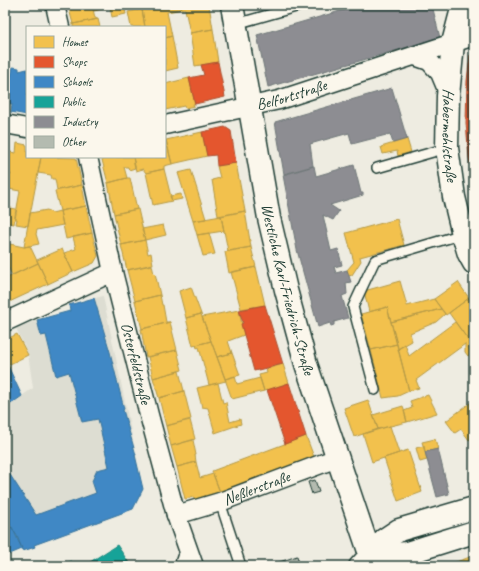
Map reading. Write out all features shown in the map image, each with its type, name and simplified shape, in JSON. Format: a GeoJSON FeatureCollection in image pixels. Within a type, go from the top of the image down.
{"type":"FeatureCollection","features":[{"type":"Feature","properties":{"kind":"main road","name":"Habermehlstraße"},"geometry":{"type":"LineString","coordinates":[[463,5],[453,43],[448,92],[447,148],[454,197],[469,254],[474,263]]}},
{"type":"Feature","properties":{"kind":"main road","name":"Westliche Karl-Friedrich-Straße"},"geometry":{"type":"LineString","coordinates":[[234,14],[269,218],[286,290],[306,364],[337,458],[367,562]]}},
{"type":"Feature","properties":{"kind":"main road"},"geometry":{"type":"LineString","coordinates":[[367,562],[384,540],[399,530],[474,508]]}},
{"type":"Feature","properties":{"kind":"main road"},"geometry":{"type":"LineString","coordinates":[[367,562],[390,555],[407,553],[474,532]]}},
{"type":"Feature","properties":{"kind":"street"},"geometry":{"type":"LineString","coordinates":[[55,5],[60,26]]}},
{"type":"Feature","properties":{"kind":"street","name":"Belfortstraße"},"geometry":{"type":"LineString","coordinates":[[166,125],[279,100],[474,36]]}},
{"type":"Feature","properties":{"kind":"street"},"geometry":{"type":"LineString","coordinates":[[415,56],[429,61],[440,73],[448,92]]}},
{"type":"Feature","properties":{"kind":"street"},"geometry":{"type":"LineString","coordinates":[[5,124],[26,128]]}},
{"type":"Feature","properties":{"kind":"street","name":"Osterfeldstraße"},"geometry":{"type":"LineString","coordinates":[[88,158],[113,272],[149,415],[176,515],[191,558]]}},
{"type":"Feature","properties":{"kind":"street"},"geometry":{"type":"LineString","coordinates":[[5,322],[113,272]]}},
{"type":"Feature","properties":{"kind":"street","name":"Neßlerstraße"},"geometry":{"type":"LineString","coordinates":[[176,515],[220,502],[337,458]]}},
{"type":"Feature","properties":{"kind":"lane"},"geometry":{"type":"LineString","coordinates":[[234,14],[303,5]]}},
{"type":"Feature","properties":{"kind":"lane"},"geometry":{"type":"LineString","coordinates":[[377,168],[447,148]]}},
{"type":"Feature","properties":{"kind":"lane"},"geometry":{"type":"LineString","coordinates":[[375,390],[353,307],[375,260],[463,234]]}},
{"type":"Feature","properties":{"kind":"lane"},"geometry":{"type":"LineString","coordinates":[[220,502],[241,566]]}},
{"type":"Feature","properties":{"kind":"lane"},"geometry":{"type":"LineString","coordinates":[[179,566],[182,557],[191,558]]}},
{"type":"Feature","properties":{"kind":"shaded area"},"geometry":{"type":"Polygon","coordinates":[[[103,296],[143,489],[133,509],[34,545],[35,547],[23,551],[17,536],[5,517],[5,408],[33,388],[28,354],[16,328],[37,320],[70,311],[69,305],[103,296]]]}},
{"type":"Feature","properties":{"kind":"building: Homes"},"geometry":{"type":"Polygon","coordinates":[[[68,5],[92,5],[95,18],[98,19],[73,24],[68,5]]]}},
{"type":"Feature","properties":{"kind":"building: Homes"},"geometry":{"type":"Polygon","coordinates":[[[92,5],[124,5],[126,14],[112,17],[110,7],[94,11],[92,5]]]}},
{"type":"Feature","properties":{"kind":"building: Homes"},"geometry":{"type":"Polygon","coordinates":[[[144,5],[159,5],[159,6],[145,9],[144,5]]]}},
{"type":"Feature","properties":{"kind":"building: Homes"},"geometry":{"type":"Polygon","coordinates":[[[181,5],[182,9],[167,12],[172,36],[166,38],[166,26],[145,26],[142,10],[159,6],[181,5]]]}},
{"type":"Feature","properties":{"kind":"building: Homes"},"geometry":{"type":"Polygon","coordinates":[[[181,5],[209,5],[213,29],[190,33],[185,9],[182,9],[181,5]]]}},
{"type":"Feature","properties":{"kind":"building: Homes"},"geometry":{"type":"Polygon","coordinates":[[[142,9],[145,26],[131,26],[128,12],[142,9]]]}},
{"type":"Feature","properties":{"kind":"building: Homes"},"geometry":{"type":"Polygon","coordinates":[[[5,19],[8,19],[5,37],[5,19]]]}},
{"type":"Feature","properties":{"kind":"building: Homes"},"geometry":{"type":"Polygon","coordinates":[[[98,19],[100,26],[73,26],[73,24],[98,19]]]}},
{"type":"Feature","properties":{"kind":"building: Homes"},"geometry":{"type":"Polygon","coordinates":[[[213,29],[218,62],[195,66],[190,33],[213,29]]]}},
{"type":"Feature","properties":{"kind":"building: Homes"},"geometry":{"type":"Polygon","coordinates":[[[172,36],[178,68],[166,71],[166,38],[172,36]]]}},
{"type":"Feature","properties":{"kind":"building: Homes"},"geometry":{"type":"Polygon","coordinates":[[[189,78],[195,104],[193,104],[194,106],[185,108],[184,106],[166,110],[166,84],[189,78]]]}},
{"type":"Feature","properties":{"kind":"building: Homes"},"geometry":{"type":"Polygon","coordinates":[[[202,132],[207,156],[172,164],[166,140],[202,132]]]}},
{"type":"Feature","properties":{"kind":"building: Homes"},"geometry":{"type":"Polygon","coordinates":[[[407,139],[411,152],[398,156],[397,151],[383,154],[381,147],[407,139]]]}},
{"type":"Feature","properties":{"kind":"building: Homes"},"geometry":{"type":"Polygon","coordinates":[[[166,140],[172,164],[164,166],[164,169],[146,173],[143,169],[136,171],[133,158],[166,158],[166,140]]]}},
{"type":"Feature","properties":{"kind":"building: Homes"},"geometry":{"type":"Polygon","coordinates":[[[17,143],[26,145],[26,158],[41,158],[28,226],[16,224],[17,219],[15,219],[20,191],[9,189],[8,179],[11,174],[6,173],[10,152],[16,153],[17,143]]]}},
{"type":"Feature","properties":{"kind":"building: Homes"},"geometry":{"type":"Polygon","coordinates":[[[41,158],[76,158],[82,185],[57,190],[55,179],[52,179],[51,175],[38,173],[41,158]]]}},
{"type":"Feature","properties":{"kind":"building: Homes"},"geometry":{"type":"Polygon","coordinates":[[[103,158],[133,158],[135,168],[129,170],[128,167],[124,167],[127,178],[108,183],[102,160],[103,158]]]}},
{"type":"Feature","properties":{"kind":"building: Homes"},"geometry":{"type":"Polygon","coordinates":[[[236,163],[245,211],[218,216],[212,180],[220,178],[217,166],[236,163]]]}},
{"type":"Feature","properties":{"kind":"building: Homes"},"geometry":{"type":"Polygon","coordinates":[[[164,169],[172,201],[153,205],[146,173],[164,169]]]}},
{"type":"Feature","properties":{"kind":"building: Homes"},"geometry":{"type":"Polygon","coordinates":[[[191,170],[206,219],[193,221],[178,173],[191,170]]]}},
{"type":"Feature","properties":{"kind":"building: Homes"},"geometry":{"type":"Polygon","coordinates":[[[130,178],[137,209],[114,214],[108,183],[130,178]]]}},
{"type":"Feature","properties":{"kind":"building: Homes"},"geometry":{"type":"Polygon","coordinates":[[[82,185],[86,206],[60,211],[55,191],[82,185]]]}},
{"type":"Feature","properties":{"kind":"building: Homes"},"geometry":{"type":"Polygon","coordinates":[[[181,194],[182,199],[172,201],[170,196],[181,194]]]}},
{"type":"Feature","properties":{"kind":"building: Homes"},"geometry":{"type":"Polygon","coordinates":[[[86,206],[92,233],[66,239],[60,211],[86,206]]]}},
{"type":"Feature","properties":{"kind":"building: Homes"},"geometry":{"type":"Polygon","coordinates":[[[5,207],[16,209],[14,224],[5,222],[5,207]]]}},
{"type":"Feature","properties":{"kind":"building: Homes"},"geometry":{"type":"Polygon","coordinates":[[[138,209],[145,240],[121,245],[114,214],[138,209]]]}},
{"type":"Feature","properties":{"kind":"building: Homes"},"geometry":{"type":"Polygon","coordinates":[[[47,210],[52,213],[60,211],[63,225],[37,230],[36,234],[39,244],[24,247],[30,213],[47,210]]]}},
{"type":"Feature","properties":{"kind":"building: Homes"},"geometry":{"type":"Polygon","coordinates":[[[245,211],[251,247],[228,251],[221,216],[245,211]]]}},
{"type":"Feature","properties":{"kind":"building: Homes"},"geometry":{"type":"Polygon","coordinates":[[[221,216],[224,231],[197,235],[193,221],[221,216]]]}},
{"type":"Feature","properties":{"kind":"building: Homes"},"geometry":{"type":"Polygon","coordinates":[[[397,219],[404,245],[360,257],[361,261],[352,275],[349,276],[347,270],[354,262],[346,233],[397,219]]]}},
{"type":"Feature","properties":{"kind":"building: Homes"},"geometry":{"type":"Polygon","coordinates":[[[163,225],[166,235],[145,240],[142,229],[163,225]]]}},
{"type":"Feature","properties":{"kind":"building: Homes"},"geometry":{"type":"Polygon","coordinates":[[[92,233],[98,256],[94,263],[73,272],[64,253],[76,249],[73,237],[92,233]]]}},
{"type":"Feature","properties":{"kind":"building: Homes"},"geometry":{"type":"Polygon","coordinates":[[[209,233],[215,254],[203,256],[197,235],[209,233]]]}},
{"type":"Feature","properties":{"kind":"building: Homes"},"geometry":{"type":"Polygon","coordinates":[[[145,240],[148,254],[151,253],[153,264],[127,270],[121,245],[145,240]]]}},
{"type":"Feature","properties":{"kind":"building: Homes"},"geometry":{"type":"Polygon","coordinates":[[[5,243],[24,247],[30,246],[38,263],[12,275],[5,261],[5,243]]]}},
{"type":"Feature","properties":{"kind":"building: Homes"},"geometry":{"type":"Polygon","coordinates":[[[251,247],[256,267],[229,273],[225,252],[251,247]]]}},
{"type":"Feature","properties":{"kind":"building: Homes"},"geometry":{"type":"Polygon","coordinates":[[[62,249],[73,272],[48,284],[37,260],[62,249]]]}},
{"type":"Feature","properties":{"kind":"building: Homes"},"geometry":{"type":"Polygon","coordinates":[[[38,263],[48,284],[5,304],[5,279],[38,263]]]}},
{"type":"Feature","properties":{"kind":"building: Homes"},"geometry":{"type":"Polygon","coordinates":[[[152,265],[160,295],[135,301],[127,270],[152,265]]]}},
{"type":"Feature","properties":{"kind":"building: Homes"},"geometry":{"type":"Polygon","coordinates":[[[256,267],[265,305],[241,309],[231,272],[256,267]]]}},
{"type":"Feature","properties":{"kind":"building: Homes"},"geometry":{"type":"Polygon","coordinates":[[[400,281],[407,306],[434,299],[441,309],[391,322],[387,307],[369,312],[364,291],[400,281]]]}},
{"type":"Feature","properties":{"kind":"building: Homes"},"geometry":{"type":"Polygon","coordinates":[[[458,282],[469,298],[446,315],[434,299],[458,282]]]}},
{"type":"Feature","properties":{"kind":"building: Homes"},"geometry":{"type":"Polygon","coordinates":[[[191,287],[201,314],[186,318],[179,291],[191,287]]]}},
{"type":"Feature","properties":{"kind":"building: Homes"},"geometry":{"type":"Polygon","coordinates":[[[160,295],[166,322],[170,322],[142,329],[135,301],[160,295]]]}},
{"type":"Feature","properties":{"kind":"building: Homes"},"geometry":{"type":"Polygon","coordinates":[[[469,298],[474,304],[474,348],[449,313],[469,298]]]}},
{"type":"Feature","properties":{"kind":"building: Homes"},"geometry":{"type":"Polygon","coordinates":[[[387,307],[397,344],[371,350],[361,314],[387,307]]]}},
{"type":"Feature","properties":{"kind":"building: Homes"},"geometry":{"type":"Polygon","coordinates":[[[441,309],[445,314],[436,322],[410,333],[412,341],[398,349],[391,322],[441,309]]]}},
{"type":"Feature","properties":{"kind":"building: Homes"},"geometry":{"type":"Polygon","coordinates":[[[239,310],[244,335],[228,341],[232,353],[217,357],[202,317],[239,310]]]}},
{"type":"Feature","properties":{"kind":"building: Homes"},"geometry":{"type":"Polygon","coordinates":[[[201,314],[211,341],[193,346],[186,318],[201,314]]]}},
{"type":"Feature","properties":{"kind":"building: Homes"},"geometry":{"type":"Polygon","coordinates":[[[170,322],[177,350],[146,357],[141,329],[170,322]]]}},
{"type":"Feature","properties":{"kind":"building: Homes"},"geometry":{"type":"Polygon","coordinates":[[[455,322],[469,341],[469,349],[472,353],[468,356],[465,352],[465,344],[416,380],[419,388],[409,391],[398,349],[405,344],[409,356],[455,322]]]}},
{"type":"Feature","properties":{"kind":"building: Homes"},"geometry":{"type":"Polygon","coordinates":[[[17,334],[28,355],[8,365],[10,368],[5,370],[5,340],[17,334]]]}},
{"type":"Feature","properties":{"kind":"building: Homes"},"geometry":{"type":"Polygon","coordinates":[[[211,341],[226,381],[209,385],[199,347],[197,348],[196,345],[211,341]]]}},
{"type":"Feature","properties":{"kind":"building: Homes"},"geometry":{"type":"Polygon","coordinates":[[[397,344],[409,391],[398,396],[383,398],[371,350],[397,344]]]}},
{"type":"Feature","properties":{"kind":"building: Homes"},"geometry":{"type":"Polygon","coordinates":[[[177,350],[182,370],[153,378],[148,357],[177,350]]]}},
{"type":"Feature","properties":{"kind":"building: Homes"},"geometry":{"type":"Polygon","coordinates":[[[232,353],[240,375],[225,379],[217,357],[232,353]]]}},
{"type":"Feature","properties":{"kind":"building: Homes"},"geometry":{"type":"Polygon","coordinates":[[[283,364],[289,383],[264,391],[259,375],[267,373],[266,369],[283,364]]]}},
{"type":"Feature","properties":{"kind":"building: Homes"},"geometry":{"type":"Polygon","coordinates":[[[179,371],[184,391],[159,398],[153,378],[179,371]]]}},
{"type":"Feature","properties":{"kind":"building: Homes"},"geometry":{"type":"Polygon","coordinates":[[[235,376],[237,384],[260,378],[264,391],[232,399],[225,379],[235,376]]]}},
{"type":"Feature","properties":{"kind":"building: Homes"},"geometry":{"type":"Polygon","coordinates":[[[218,383],[223,403],[226,402],[230,422],[240,419],[241,424],[215,433],[208,408],[202,407],[197,388],[218,383]]]}},
{"type":"Feature","properties":{"kind":"building: Homes"},"geometry":{"type":"Polygon","coordinates":[[[184,391],[191,419],[166,426],[159,398],[184,391]]]}},
{"type":"Feature","properties":{"kind":"building: Homes"},"geometry":{"type":"Polygon","coordinates":[[[428,395],[437,413],[407,422],[404,411],[412,408],[410,401],[428,395]]]}},
{"type":"Feature","properties":{"kind":"building: Homes"},"geometry":{"type":"Polygon","coordinates":[[[368,400],[378,429],[354,437],[344,408],[368,400]]]}},
{"type":"Feature","properties":{"kind":"building: Homes"},"geometry":{"type":"Polygon","coordinates":[[[474,400],[474,436],[469,440],[461,429],[455,433],[446,421],[474,400]]]}},
{"type":"Feature","properties":{"kind":"building: Homes"},"geometry":{"type":"Polygon","coordinates":[[[403,406],[407,422],[378,429],[373,415],[403,406]]]}},
{"type":"Feature","properties":{"kind":"building: Homes"},"geometry":{"type":"Polygon","coordinates":[[[190,420],[195,439],[171,446],[166,426],[190,420]]]}},
{"type":"Feature","properties":{"kind":"building: Homes"},"geometry":{"type":"Polygon","coordinates":[[[390,426],[399,453],[372,462],[363,434],[390,426]]]}},
{"type":"Feature","properties":{"kind":"building: Homes"},"geometry":{"type":"Polygon","coordinates":[[[306,436],[314,457],[220,492],[212,471],[306,436]]]}},
{"type":"Feature","properties":{"kind":"building: Homes"},"geometry":{"type":"Polygon","coordinates":[[[435,439],[438,449],[425,452],[422,442],[435,439]]]}},
{"type":"Feature","properties":{"kind":"building: Homes"},"geometry":{"type":"Polygon","coordinates":[[[193,440],[196,462],[177,467],[171,446],[193,440]]]}},
{"type":"Feature","properties":{"kind":"building: Homes"},"geometry":{"type":"Polygon","coordinates":[[[424,446],[427,460],[420,462],[416,448],[424,446]]]}},
{"type":"Feature","properties":{"kind":"building: Homes"},"geometry":{"type":"Polygon","coordinates":[[[408,450],[422,492],[398,501],[384,458],[408,450]]]}},
{"type":"Feature","properties":{"kind":"building: Homes"},"geometry":{"type":"Polygon","coordinates":[[[196,462],[200,478],[213,474],[220,492],[194,501],[194,497],[185,499],[177,467],[196,462]]]}},
{"type":"Feature","properties":{"kind":"building: Homes"},"geometry":{"type":"Polygon","coordinates":[[[470,557],[473,566],[445,566],[470,557]]]}},
{"type":"Feature","properties":{"kind":"building: Shops"},"geometry":{"type":"Polygon","coordinates":[[[470,55],[474,55],[474,184],[469,158],[466,123],[467,81],[470,55]]]}},
{"type":"Feature","properties":{"kind":"building: Shops"},"geometry":{"type":"Polygon","coordinates":[[[218,62],[225,97],[195,104],[189,78],[204,75],[201,65],[218,62]]]}},
{"type":"Feature","properties":{"kind":"building: Shops"},"geometry":{"type":"Polygon","coordinates":[[[225,127],[231,131],[236,163],[217,166],[216,155],[207,156],[202,132],[225,127]]]}},
{"type":"Feature","properties":{"kind":"building: Shops"},"geometry":{"type":"Polygon","coordinates":[[[265,305],[283,364],[254,371],[241,324],[243,323],[239,310],[265,305]]]}},
{"type":"Feature","properties":{"kind":"building: Shops"},"geometry":{"type":"Polygon","coordinates":[[[289,383],[306,436],[285,444],[267,390],[289,383]]]}},
{"type":"Feature","properties":{"kind":"building: Schools"},"geometry":{"type":"Polygon","coordinates":[[[13,67],[19,68],[19,71],[26,69],[26,115],[11,112],[12,104],[6,103],[13,67]]]}},
{"type":"Feature","properties":{"kind":"building: Schools"},"geometry":{"type":"Polygon","coordinates":[[[94,298],[110,352],[143,489],[133,509],[34,545],[35,547],[23,551],[17,536],[5,517],[5,467],[36,515],[96,493],[92,481],[97,470],[109,467],[98,419],[82,422],[69,372],[56,376],[46,335],[41,336],[37,320],[70,311],[69,305],[94,298]]]}},
{"type":"Feature","properties":{"kind":"building: Schools"},"geometry":{"type":"Polygon","coordinates":[[[9,368],[22,396],[5,408],[5,370],[9,368]]]}},
{"type":"Feature","properties":{"kind":"building: Schools"},"geometry":{"type":"Polygon","coordinates":[[[12,527],[22,549],[5,556],[5,530],[12,527]]]}},
{"type":"Feature","properties":{"kind":"building: Public"},"geometry":{"type":"Polygon","coordinates":[[[117,545],[131,566],[84,566],[109,550],[117,545]]]}},
{"type":"Feature","properties":{"kind":"building: Public"},"geometry":{"type":"Polygon","coordinates":[[[71,561],[74,566],[63,566],[71,561]]]}},
{"type":"Feature","properties":{"kind":"building: Industry"},"geometry":{"type":"Polygon","coordinates":[[[361,5],[432,5],[440,38],[268,87],[257,35],[361,5]]]}},
{"type":"Feature","properties":{"kind":"building: Industry"},"geometry":{"type":"Polygon","coordinates":[[[392,88],[407,139],[393,143],[390,134],[352,144],[349,133],[310,144],[313,166],[284,174],[275,122],[392,88]]]}},
{"type":"Feature","properties":{"kind":"building: Industry"},"geometry":{"type":"Polygon","coordinates":[[[354,165],[361,193],[363,193],[363,195],[330,205],[339,211],[333,220],[323,215],[331,251],[338,249],[342,265],[334,267],[336,273],[347,270],[351,282],[346,283],[347,294],[342,296],[348,318],[334,322],[334,325],[331,326],[330,323],[318,327],[297,250],[283,175],[314,166],[316,176],[354,165]]]}},
{"type":"Feature","properties":{"kind":"building: Industry"},"geometry":{"type":"Polygon","coordinates":[[[438,449],[449,494],[437,497],[425,452],[438,449]]]}},
{"type":"Feature","properties":{"kind":"building: Other"},"geometry":{"type":"Polygon","coordinates":[[[315,480],[319,492],[312,494],[308,482],[315,480]]]}},
{"type":"Feature","properties":{"kind":"building: Other"},"geometry":{"type":"Polygon","coordinates":[[[297,556],[300,566],[268,566],[297,556]]]}}]}
